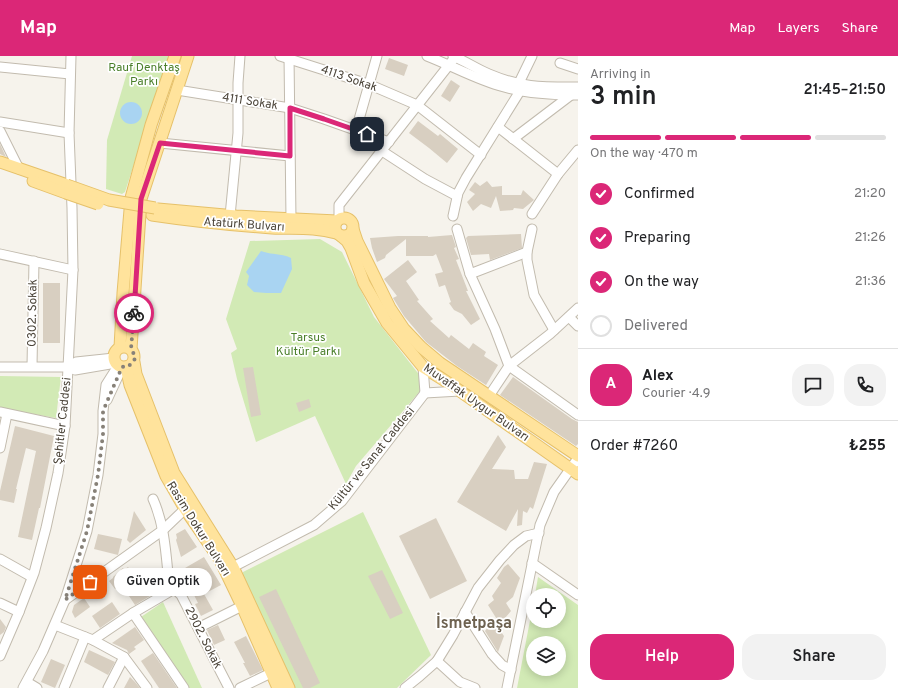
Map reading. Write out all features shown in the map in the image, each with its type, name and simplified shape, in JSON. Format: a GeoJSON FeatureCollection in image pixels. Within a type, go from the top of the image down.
{"type":"FeatureCollection","features":[{"type":"Feature","properties":{"kind":"main road"},"geometry":{"type":"LineString","coordinates":[[120,348],[123,293],[136,198],[151,125],[175,56]]}},
{"type":"Feature","properties":{"kind":"main road"},"geometry":{"type":"LineString","coordinates":[[131,349],[136,198],[160,143],[188,56]]}},
{"type":"Feature","properties":{"kind":"main road"},"geometry":{"type":"LineString","coordinates":[[0,162],[68,185],[107,207],[154,212]]}},
{"type":"Feature","properties":{"kind":"main road"},"geometry":{"type":"LineString","coordinates":[[0,170],[68,185]]}},
{"type":"Feature","properties":{"kind":"main road","name":"Atatürk Bulvarı"},"geometry":{"type":"LineString","coordinates":[[154,212],[338,220]]}},
{"type":"Feature","properties":{"kind":"main road","name":"Atatürk Bulvarı"},"geometry":{"type":"LineString","coordinates":[[154,212],[209,223],[276,228],[322,229],[339,234]]}},
{"type":"Feature","properties":{"kind":"main road"},"geometry":{"type":"LineString","coordinates":[[344,218],[350,220],[353,228],[347,236],[339,234],[335,225],[338,220],[344,218]]}},
{"type":"Feature","properties":{"kind":"main road","name":"Muvaffak Uygur Bulvarı"},"geometry":{"type":"LineString","coordinates":[[353,228],[357,241],[384,296],[404,329],[421,347],[440,363],[578,457]]}},
{"type":"Feature","properties":{"kind":"main road","name":"Muvaffak Uygur Bulvarı"},"geometry":{"type":"LineString","coordinates":[[339,234],[351,248],[364,283],[387,323],[423,367],[576,471]]}},
{"type":"Feature","properties":{"kind":"main road"},"geometry":{"type":"LineString","coordinates":[[122,364],[134,354],[131,349],[126,346],[116,351],[122,364],[136,374],[174,473],[233,567],[289,688]]}},
{"type":"Feature","properties":{"kind":"main road","name":"Rasim Dokur Bulvarı"},"geometry":{"type":"LineString","coordinates":[[122,364],[166,476],[185,509],[220,560],[278,688]]}},
{"type":"Feature","properties":{"kind":"street","name":"Şehitler Caddesi"},"geometry":{"type":"LineString","coordinates":[[1,650],[19,612],[32,577],[46,528],[65,426],[73,270],[72,208],[68,185],[71,56]]}},
{"type":"Feature","properties":{"kind":"street"},"geometry":{"type":"LineString","coordinates":[[230,216],[238,133],[240,56]]}},
{"type":"Feature","properties":{"kind":"street"},"geometry":{"type":"LineString","coordinates":[[356,130],[377,56]]}},
{"type":"Feature","properties":{"kind":"street"},"geometry":{"type":"LineString","coordinates":[[427,56],[453,58],[481,80],[544,95],[574,95]]}},
{"type":"Feature","properties":{"kind":"street"},"geometry":{"type":"LineString","coordinates":[[453,216],[457,196],[466,178],[498,127],[519,88],[532,56]]}},
{"type":"Feature","properties":{"kind":"street"},"geometry":{"type":"LineString","coordinates":[[286,57],[290,108],[291,219]]}},
{"type":"Feature","properties":{"kind":"street","name":"4113 Sokak"},"geometry":{"type":"LineString","coordinates":[[286,57],[369,84],[417,105],[481,155]]}},
{"type":"Feature","properties":{"kind":"street"},"geometry":{"type":"LineString","coordinates":[[338,220],[339,205],[453,58]]}},
{"type":"Feature","properties":{"kind":"street"},"geometry":{"type":"LineString","coordinates":[[560,63],[578,69]]}},
{"type":"Feature","properties":{"kind":"street"},"geometry":{"type":"LineString","coordinates":[[0,67],[70,74]]}},
{"type":"Feature","properties":{"kind":"street"},"geometry":{"type":"LineString","coordinates":[[519,88],[578,87]]}},
{"type":"Feature","properties":{"kind":"street","name":"4111 Sokak"},"geometry":{"type":"LineString","coordinates":[[177,90],[290,108],[389,142]]}},
{"type":"Feature","properties":{"kind":"street"},"geometry":{"type":"LineString","coordinates":[[513,139],[574,95]]}},
{"type":"Feature","properties":{"kind":"street"},"geometry":{"type":"LineString","coordinates":[[0,122],[69,133]]}},
{"type":"Feature","properties":{"kind":"street"},"geometry":{"type":"LineString","coordinates":[[498,127],[558,174]]}},
{"type":"Feature","properties":{"kind":"street"},"geometry":{"type":"LineString","coordinates":[[0,131],[19,169]]}},
{"type":"Feature","properties":{"kind":"street"},"geometry":{"type":"LineString","coordinates":[[160,143],[236,152],[290,156]]}},
{"type":"Feature","properties":{"kind":"street"},"geometry":{"type":"LineString","coordinates":[[532,214],[558,174],[578,150]]}},
{"type":"Feature","properties":{"kind":"street"},"geometry":{"type":"LineString","coordinates":[[382,151],[425,179],[457,196]]}},
{"type":"Feature","properties":{"kind":"street"},"geometry":{"type":"LineString","coordinates":[[457,229],[470,274],[495,329],[509,366],[578,415]]}},
{"type":"Feature","properties":{"kind":"street"},"geometry":{"type":"LineString","coordinates":[[532,229],[527,252],[527,260],[534,295],[554,330]]}},
{"type":"Feature","properties":{"kind":"street"},"geometry":{"type":"LineString","coordinates":[[470,274],[527,252]]}},
{"type":"Feature","properties":{"kind":"street"},"geometry":{"type":"LineString","coordinates":[[0,254],[73,270]]}},
{"type":"Feature","properties":{"kind":"street","name":"0302. Sokak"},"geometry":{"type":"LineString","coordinates":[[32,366],[34,261]]}},
{"type":"Feature","properties":{"kind":"street"},"geometry":{"type":"LineString","coordinates":[[490,396],[509,366],[554,330],[578,308]]}},
{"type":"Feature","properties":{"kind":"street"},"geometry":{"type":"LineString","coordinates":[[569,317],[578,326]]}},
{"type":"Feature","properties":{"kind":"street"},"geometry":{"type":"LineString","coordinates":[[0,367],[68,367],[76,362],[122,364]]}},
{"type":"Feature","properties":{"kind":"street"},"geometry":{"type":"LineString","coordinates":[[36,688],[25,685],[55,625],[65,600],[87,531],[98,475],[103,434],[103,411],[106,385],[122,364]]}},
{"type":"Feature","properties":{"kind":"street"},"geometry":{"type":"LineString","coordinates":[[423,367],[425,393],[460,391]]}},
{"type":"Feature","properties":{"kind":"street","name":"Kültür ve Sanat Caddesi"},"geometry":{"type":"LineString","coordinates":[[233,567],[314,525],[332,511],[342,501],[425,393]]}},
{"type":"Feature","properties":{"kind":"street"},"geometry":{"type":"LineString","coordinates":[[0,448],[4,413],[65,426]]}},
{"type":"Feature","properties":{"kind":"street"},"geometry":{"type":"LineString","coordinates":[[507,688],[540,525],[554,492],[576,471],[578,457]]}},
{"type":"Feature","properties":{"kind":"street","name":"2902. Sokak"},"geometry":{"type":"LineString","coordinates":[[152,499],[159,513],[163,530],[169,584],[181,595],[229,688]]}},
{"type":"Feature","properties":{"kind":"street"},"geometry":{"type":"LineString","coordinates":[[65,600],[163,530],[185,509]]}},
{"type":"Feature","properties":{"kind":"street"},"geometry":{"type":"LineString","coordinates":[[405,688],[437,661],[453,635],[478,588],[500,560],[514,545],[526,536],[539,533]]}},
{"type":"Feature","properties":{"kind":"street"},"geometry":{"type":"LineString","coordinates":[[0,559],[32,577]]}},
{"type":"Feature","properties":{"kind":"street"},"geometry":{"type":"LineString","coordinates":[[532,563],[578,595]]}},
{"type":"Feature","properties":{"kind":"street"},"geometry":{"type":"LineString","coordinates":[[64,688],[89,639],[174,589]]}},
{"type":"Feature","properties":{"kind":"street"},"geometry":{"type":"LineString","coordinates":[[0,602],[19,612]]}},
{"type":"Feature","properties":{"kind":"street"},"geometry":{"type":"LineString","coordinates":[[198,628],[242,606]]}},
{"type":"Feature","properties":{"kind":"street"},"geometry":{"type":"LineString","coordinates":[[465,612],[492,654],[502,665],[511,670]]}},
{"type":"Feature","properties":{"kind":"street"},"geometry":{"type":"LineString","coordinates":[[133,613],[184,688]]}},
{"type":"Feature","properties":{"kind":"street"},"geometry":{"type":"LineString","coordinates":[[55,625],[89,639],[124,657],[147,688]]}},
{"type":"Feature","properties":{"kind":"street"},"geometry":{"type":"LineString","coordinates":[[108,688],[124,657]]}},
{"type":"Feature","properties":{"kind":"street"},"geometry":{"type":"LineString","coordinates":[[437,661],[459,685],[475,688]]}},
{"type":"Feature","properties":{"kind":"street"},"geometry":{"type":"LineString","coordinates":[[240,688],[271,673]]}},
{"type":"Feature","properties":{"kind":"green space","name":"Rauf Denktaş Parkı"},"geometry":{"type":"Polygon","coordinates":[[[132,56],[169,56],[125,192],[122,194],[106,189],[107,140],[132,56]]]}},
{"type":"Feature","properties":{"kind":"green space","name":"Tarsus Kültür Parkı"},"geometry":{"type":"Polygon","coordinates":[[[320,239],[342,252],[374,317],[421,377],[421,390],[356,466],[346,484],[315,416],[256,442],[237,379],[231,353],[237,349],[226,319],[250,241],[320,239]]]}},
{"type":"Feature","properties":{"kind":"green space"},"geometry":{"type":"Polygon","coordinates":[[[0,376],[61,377],[56,418],[0,408],[0,376]]]}},
{"type":"Feature","properties":{"kind":"green space"},"geometry":{"type":"Polygon","coordinates":[[[363,512],[431,655],[397,688],[294,688],[242,575],[243,572],[363,512]]]}},
{"type":"Feature","properties":{"kind":"green space"},"geometry":{"type":"Polygon","coordinates":[[[538,577],[554,588],[536,588],[538,577]]]}},
{"type":"Feature","properties":{"kind":"green space"},"geometry":{"type":"Polygon","coordinates":[[[566,597],[578,605],[578,688],[517,688],[526,641],[526,676],[566,676],[566,636],[527,636],[529,628],[566,628],[566,597]]]}},
{"type":"Feature","properties":{"kind":"green space"},"geometry":{"type":"Polygon","coordinates":[[[163,602],[202,688],[188,688],[141,617],[163,602]]]}},
{"type":"Feature","properties":{"kind":"water"},"geometry":{"type":"Polygon","coordinates":[[[127,102],[135,102],[142,109],[142,117],[135,124],[127,124],[120,117],[120,109],[127,102]]]}},
{"type":"Feature","properties":{"kind":"water"},"geometry":{"type":"Polygon","coordinates":[[[261,251],[284,255],[291,258],[292,269],[281,293],[254,292],[247,285],[249,276],[246,272],[261,251]]]}},
{"type":"Feature","properties":{"kind":"building"},"geometry":{"type":"Polygon","coordinates":[[[389,58],[408,65],[404,76],[385,69],[389,58]]]}},
{"type":"Feature","properties":{"kind":"building"},"geometry":{"type":"Polygon","coordinates":[[[451,80],[460,86],[450,102],[441,96],[451,80]]]}},
{"type":"Feature","properties":{"kind":"building"},"geometry":{"type":"Polygon","coordinates":[[[418,121],[438,136],[440,134],[458,149],[447,163],[409,133],[418,121]]]}},
{"type":"Feature","properties":{"kind":"building"},"geometry":{"type":"Polygon","coordinates":[[[0,144],[6,157],[0,154],[0,144]]]}},
{"type":"Feature","properties":{"kind":"building"},"geometry":{"type":"Polygon","coordinates":[[[487,181],[492,187],[502,186],[502,195],[521,195],[523,190],[534,200],[523,209],[514,208],[513,210],[500,211],[496,196],[491,208],[481,204],[473,211],[467,202],[475,194],[469,190],[475,182],[480,186],[487,181]]]}},
{"type":"Feature","properties":{"kind":"building"},"geometry":{"type":"Polygon","coordinates":[[[521,234],[522,248],[490,260],[489,254],[471,255],[466,238],[468,236],[521,234]]]}},
{"type":"Feature","properties":{"kind":"building"},"geometry":{"type":"Polygon","coordinates":[[[452,235],[456,247],[454,248],[459,259],[456,260],[468,291],[466,291],[480,319],[471,325],[462,314],[454,310],[449,303],[451,302],[445,285],[439,287],[435,274],[443,272],[436,254],[433,256],[406,256],[406,239],[386,255],[385,258],[377,262],[370,238],[452,235]]]}},
{"type":"Feature","properties":{"kind":"building"},"geometry":{"type":"Polygon","coordinates":[[[408,260],[417,272],[406,281],[419,300],[417,301],[433,319],[430,321],[449,338],[451,335],[469,349],[473,343],[486,352],[484,356],[498,365],[486,385],[457,366],[426,342],[404,316],[393,298],[397,296],[384,279],[408,260]]]}},
{"type":"Feature","properties":{"kind":"building"},"geometry":{"type":"Polygon","coordinates":[[[43,283],[60,283],[60,343],[43,343],[43,283]]]}},
{"type":"Feature","properties":{"kind":"building"},"geometry":{"type":"Polygon","coordinates":[[[253,367],[261,415],[251,417],[243,368],[253,367]]]}},
{"type":"Feature","properties":{"kind":"building"},"geometry":{"type":"Polygon","coordinates":[[[513,377],[578,422],[578,444],[576,446],[500,395],[513,377]]]}},
{"type":"Feature","properties":{"kind":"building"},"geometry":{"type":"Polygon","coordinates":[[[309,399],[311,407],[299,412],[296,403],[309,399]]]}},
{"type":"Feature","properties":{"kind":"building"},"geometry":{"type":"Polygon","coordinates":[[[15,426],[54,436],[40,508],[32,540],[18,537],[36,451],[26,448],[14,503],[0,500],[0,491],[15,426]]]}},
{"type":"Feature","properties":{"kind":"building"},"geometry":{"type":"Polygon","coordinates":[[[498,435],[506,447],[492,469],[514,470],[515,479],[528,479],[534,462],[547,464],[533,509],[530,507],[527,513],[523,511],[522,525],[517,526],[518,509],[506,531],[457,502],[498,435]]]}},
{"type":"Feature","properties":{"kind":"building"},"geometry":{"type":"Polygon","coordinates":[[[134,511],[146,530],[130,543],[127,540],[134,511]]]}},
{"type":"Feature","properties":{"kind":"building"},"geometry":{"type":"Polygon","coordinates":[[[436,518],[467,581],[430,599],[399,536],[436,518]]]}},
{"type":"Feature","properties":{"kind":"building"},"geometry":{"type":"Polygon","coordinates":[[[185,529],[197,547],[181,557],[176,540],[176,534],[185,529]]]}},
{"type":"Feature","properties":{"kind":"building"},"geometry":{"type":"Polygon","coordinates":[[[98,534],[122,539],[118,555],[94,549],[98,534]]]}},
{"type":"Feature","properties":{"kind":"building"},"geometry":{"type":"Polygon","coordinates":[[[204,557],[221,585],[204,594],[213,610],[201,616],[195,604],[198,603],[191,589],[195,587],[185,568],[204,557]]]}},
{"type":"Feature","properties":{"kind":"building"},"geometry":{"type":"Polygon","coordinates":[[[508,564],[520,578],[513,597],[506,603],[511,611],[505,618],[506,621],[499,629],[504,636],[498,652],[485,631],[488,627],[498,621],[488,605],[494,600],[492,596],[501,583],[497,578],[504,567],[508,564]]]}},
{"type":"Feature","properties":{"kind":"building"},"geometry":{"type":"Polygon","coordinates":[[[128,567],[150,596],[135,605],[121,584],[115,589],[109,581],[123,568],[124,570],[128,567]]]}},
{"type":"Feature","properties":{"kind":"building"},"geometry":{"type":"Polygon","coordinates":[[[382,570],[403,613],[390,619],[368,576],[382,570]]]}},
{"type":"Feature","properties":{"kind":"building"},"geometry":{"type":"Polygon","coordinates":[[[276,589],[320,683],[310,688],[303,688],[259,597],[276,589]]]}},
{"type":"Feature","properties":{"kind":"building"},"geometry":{"type":"Polygon","coordinates":[[[84,598],[90,607],[75,618],[72,612],[74,605],[84,598]]]}},
{"type":"Feature","properties":{"kind":"building"},"geometry":{"type":"Polygon","coordinates":[[[112,602],[120,614],[100,628],[92,616],[112,602]]]}},
{"type":"Feature","properties":{"kind":"building"},"geometry":{"type":"Polygon","coordinates":[[[0,619],[6,627],[4,632],[0,635],[0,619]]]}},
{"type":"Feature","properties":{"kind":"building"},"geometry":{"type":"Polygon","coordinates":[[[218,625],[225,640],[214,645],[207,630],[218,625]]]}},
{"type":"Feature","properties":{"kind":"building"},"geometry":{"type":"Polygon","coordinates":[[[135,627],[144,640],[134,647],[136,649],[129,654],[127,650],[112,643],[135,627]]]}},
{"type":"Feature","properties":{"kind":"building"},"geometry":{"type":"Polygon","coordinates":[[[246,636],[263,670],[250,676],[234,642],[246,636]]]}},
{"type":"Feature","properties":{"kind":"building"},"geometry":{"type":"Polygon","coordinates":[[[89,650],[115,662],[108,675],[84,662],[89,650]]]}},
{"type":"Feature","properties":{"kind":"building"},"geometry":{"type":"Polygon","coordinates":[[[153,653],[177,688],[159,688],[141,661],[153,653]]]}},
{"type":"Feature","properties":{"kind":"building"},"geometry":{"type":"Polygon","coordinates":[[[51,659],[65,665],[55,688],[41,682],[51,659]]]}},
{"type":"Feature","properties":{"kind":"building"},"geometry":{"type":"Polygon","coordinates":[[[130,677],[135,682],[140,688],[124,688],[130,677]]]}},
{"type":"Feature","properties":{"kind":"way so far"},"geometry":{"type":"LineString","coordinates":[[90,582],[65,600],[87,531],[98,475],[103,434],[103,411],[122,367],[129,366],[135,359],[131,349],[134,313]]}},
{"type":"Feature","properties":{"kind":"place","name":"Güven Optik"},"geometry":{"type":"Point","coordinates":[90,582]}},
{"type":"Feature","properties":{"kind":"district","name":"İsmetpaşa"},"geometry":{"type":"Point","coordinates":[474,624]}},
{"type":"Feature","properties":{"kind":"route"},"geometry":{"type":"LineString","coordinates":[[134,313],[141,199],[160,143],[236,152],[290,156],[290,108],[367,134]]}}]}
